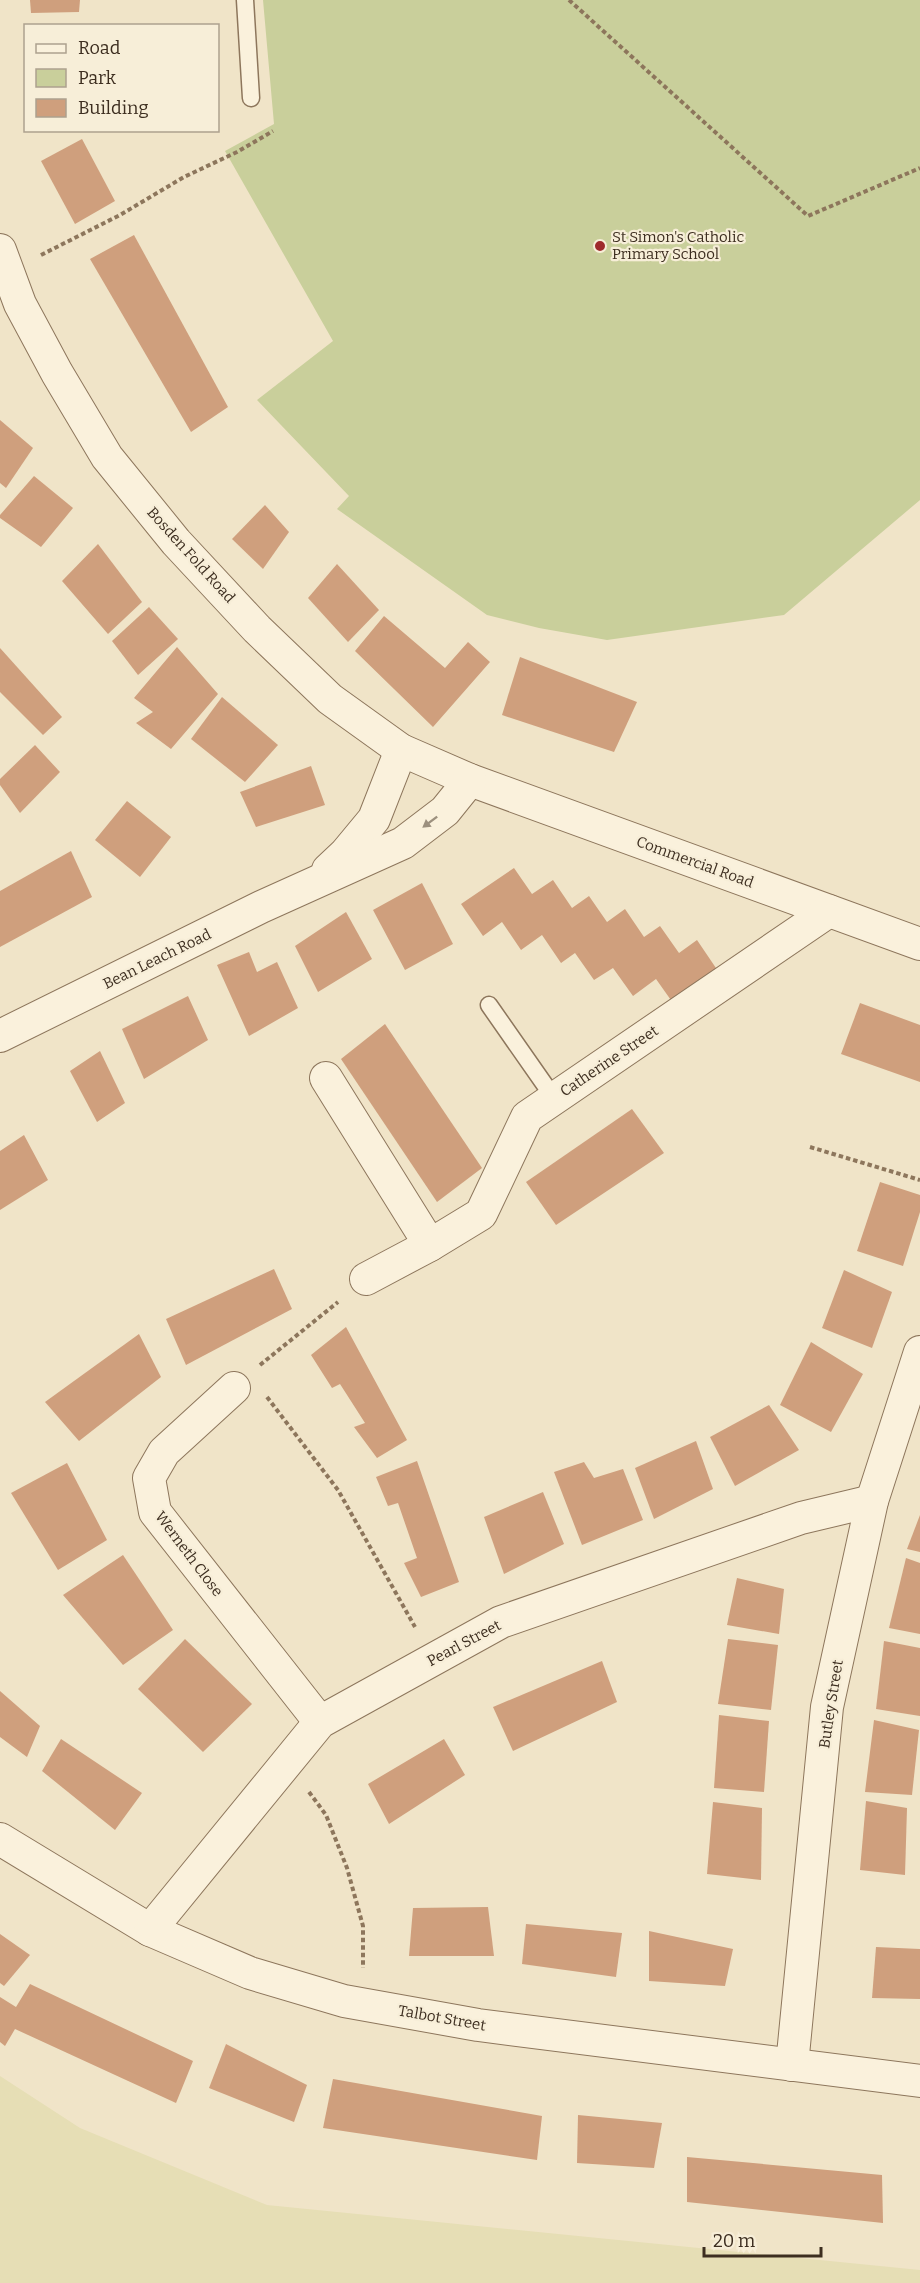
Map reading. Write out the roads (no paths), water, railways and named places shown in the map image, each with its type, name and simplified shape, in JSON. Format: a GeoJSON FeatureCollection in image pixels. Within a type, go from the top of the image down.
{"type":"FeatureCollection","features":[{"type":"Feature","properties":{"kind":"street","name":"Bosden Fold Road"},"geometry":{"type":"LineString","coordinates":[[0,250],[20,304],[106,457],[176,542],[257,628],[330,699],[401,750],[470,780]]}},
{"type":"Feature","properties":{"kind":"street","name":"Bean Leach Road"},"geometry":{"type":"LineString","coordinates":[[314,883],[345,854],[374,819],[401,750]]}},
{"type":"Feature","properties":{"kind":"street","name":"Bean Leach Road"},"geometry":{"type":"LineString","coordinates":[[0,1036],[314,883],[403,843],[445,811],[470,780]]}},
{"type":"Feature","properties":{"kind":"street","name":"Commercial Road"},"geometry":{"type":"LineString","coordinates":[[470,780],[920,944]]}},
{"type":"Feature","properties":{"kind":"street","name":"Catherine Street"},"geometry":{"type":"LineString","coordinates":[[366,1279],[430,1245],[481,1214],[527,1117],[829,911]]}},
{"type":"Feature","properties":{"kind":"street"},"geometry":{"type":"LineString","coordinates":[[326,1078],[430,1245]]}},
{"type":"Feature","properties":{"kind":"street","name":"Butley Street"},"geometry":{"type":"LineString","coordinates":[[792,2065],[827,1707],[872,1501],[920,1352]]}},
{"type":"Feature","properties":{"kind":"street","name":"Werneth Close"},"geometry":{"type":"LineString","coordinates":[[242,1381],[164,1452],[149,1478],[155,1512],[320,1722]]}},
{"type":"Feature","properties":{"kind":"street","name":"Pearl Street"},"geometry":{"type":"LineString","coordinates":[[150,1930],[320,1722],[501,1622],[801,1518],[872,1501]]}},
{"type":"Feature","properties":{"kind":"street","name":"Talbot Street"},"geometry":{"type":"LineString","coordinates":[[0,1839],[150,1930],[250,1973],[344,2001],[478,2025],[920,2081]]}},
{"type":"Feature","properties":{"kind":"lane"},"geometry":{"type":"LineString","coordinates":[[245,0],[251,98]]}},
{"type":"Feature","properties":{"kind":"lane"},"geometry":{"type":"LineString","coordinates":[[489,1005],[554,1098]]}},
{"type":"Feature","properties":{"kind":"place","name":"St Simon's Catholic Primary School"},"geometry":{"type":"Point","coordinates":[600,246]}}]}
